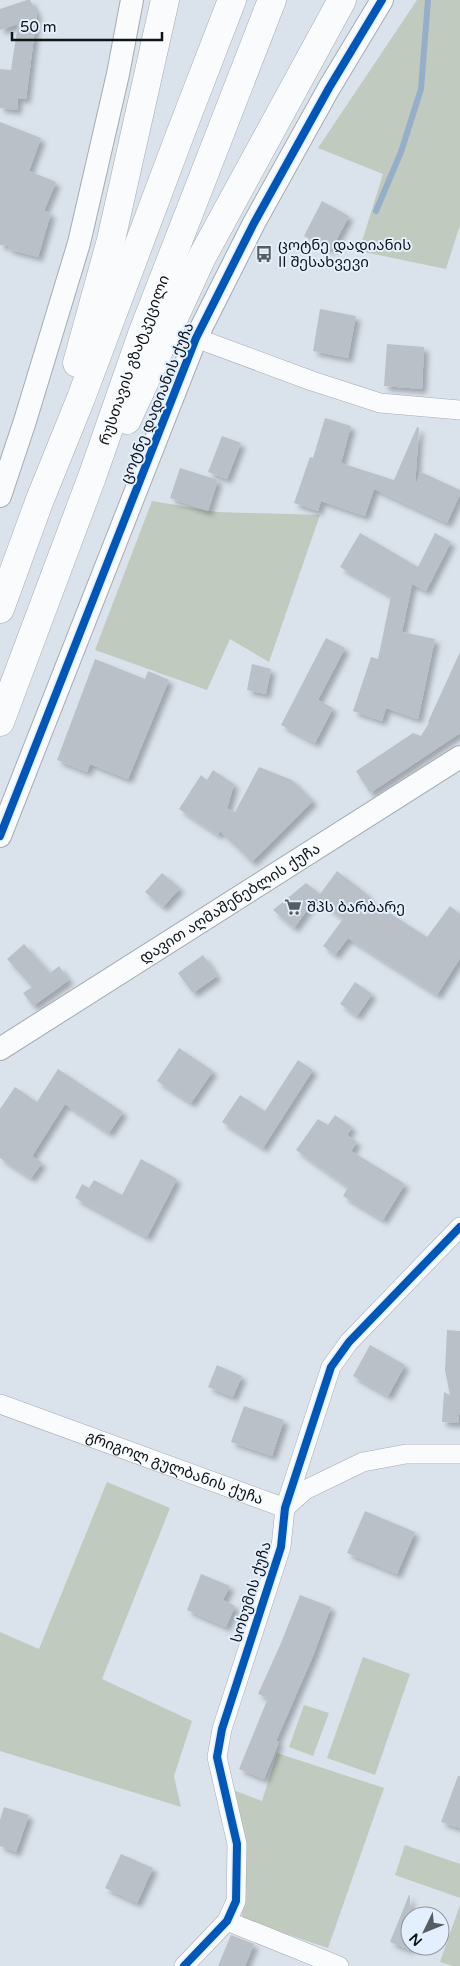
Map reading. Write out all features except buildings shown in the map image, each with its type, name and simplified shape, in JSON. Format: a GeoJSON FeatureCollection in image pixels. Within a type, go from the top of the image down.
{"type":"FeatureCollection","features":[{"type":"Feature","properties":{"kind":"highway"},"geometry":{"type":"LineString","coordinates":[[39,502],[111,240],[165,0]]}},
{"type":"Feature","properties":{"kind":"highway"},"geometry":{"type":"LineString","coordinates":[[0,609],[39,502],[81,398],[232,0]]}},
{"type":"Feature","properties":{"kind":"highway","name":"რუსთავის გზატკეცილი"},"geometry":{"type":"LineString","coordinates":[[0,722],[92,477],[142,334],[272,0]]}},
{"type":"Feature","properties":{"kind":"highway"},"geometry":{"type":"LineString","coordinates":[[92,477],[132,411],[202,257],[342,0]]}},
{"type":"Feature","properties":{"kind":"street"},"geometry":{"type":"LineString","coordinates":[[0,496],[6,468],[79,243],[118,74],[132,0]]}},
{"type":"Feature","properties":{"kind":"street","name":"ცოტნე დადიანის ქუჩა"},"geometry":{"type":"LineString","coordinates":[[0,836],[196,338],[254,223],[329,88],[382,0]]}},
{"type":"Feature","properties":{"kind":"street"},"geometry":{"type":"LineString","coordinates":[[196,338],[380,404],[460,410]]}},
{"type":"Feature","properties":{"kind":"street","name":"დავით აღმაშენებლის ქუჩა"},"geometry":{"type":"LineString","coordinates":[[0,1049],[460,757]]}},
{"type":"Feature","properties":{"kind":"street","name":"სოხუმის ქუჩა"},"geometry":{"type":"LineString","coordinates":[[184,1966],[227,1920],[236,1901],[237,1844],[217,1757],[222,1729],[281,1547],[285,1508],[331,1367],[349,1342],[460,1227]]}},
{"type":"Feature","properties":{"kind":"street","name":"გრიგოლ გულბანის ქუჩა"},"geometry":{"type":"LineString","coordinates":[[0,1404],[285,1508]]}},
{"type":"Feature","properties":{"kind":"street"},"geometry":{"type":"LineString","coordinates":[[285,1508],[305,1490],[363,1462],[406,1454],[460,1454]]}},
{"type":"Feature","properties":{"kind":"street"},"geometry":{"type":"LineString","coordinates":[[227,1920],[339,1966]]}},
{"type":"Feature","properties":{"kind":"shaded area"},"geometry":{"type":"Polygon","coordinates":[[[417,0],[460,0],[460,225],[446,269],[359,251],[383,174],[318,148],[417,0]]]}},
{"type":"Feature","properties":{"kind":"shaded area"},"geometry":{"type":"Polygon","coordinates":[[[152,501],[217,512],[320,515],[269,662],[230,639],[207,690],[95,650],[152,501]]]}},
{"type":"Feature","properties":{"kind":"shaded area"},"geometry":{"type":"Polygon","coordinates":[[[107,1482],[170,1508],[102,1679],[192,1721],[174,1776],[181,1807],[0,1751],[0,1632],[39,1649],[107,1482]]]}},
{"type":"Feature","properties":{"kind":"shaded area"},"geometry":{"type":"Polygon","coordinates":[[[363,1657],[410,1674],[375,1775],[327,1758],[363,1657]]]}},
{"type":"Feature","properties":{"kind":"shaded area"},"geometry":{"type":"Polygon","coordinates":[[[304,1705],[329,1713],[313,1756],[289,1747],[304,1705]]]}},
{"type":"Feature","properties":{"kind":"shaded area"},"geometry":{"type":"Polygon","coordinates":[[[277,1753],[384,1788],[328,1948],[244,1920],[238,1905],[233,1790],[262,1801],[277,1753]]]}},
{"type":"Feature","properties":{"kind":"shaded area"},"geometry":{"type":"Polygon","coordinates":[[[405,1845],[460,1864],[460,1898],[395,1875],[405,1845]]]}},
{"type":"Feature","properties":{"kind":"shaded area"},"geometry":{"type":"Polygon","coordinates":[[[460,1905],[460,1966],[440,1962],[442,1956],[450,1956],[450,1934],[460,1905]]]}},
{"type":"Feature","properties":{"kind":"waterway"},"geometry":{"type":"LineString","coordinates":[[376,211],[401,152],[421,89],[428,0]]}},
{"type":"Feature","properties":{"kind":"cycle path"},"geometry":{"type":"LineString","coordinates":[[0,836],[196,338],[254,223],[329,88],[382,0]]}},
{"type":"Feature","properties":{"kind":"cycle path"},"geometry":{"type":"LineString","coordinates":[[184,1966],[227,1921],[236,1901],[237,1844],[217,1757],[222,1729],[281,1547],[285,1508],[331,1367],[349,1342],[460,1227]]}},
{"type":"Feature","properties":{"kind":"place","name":"ცოტნე დადიანის II შესახვევი"},"geometry":{"type":"Point","coordinates":[264,254]}},
{"type":"Feature","properties":{"kind":"place","name":"შპს ბარბარე"},"geometry":{"type":"Point","coordinates":[293,907]}}]}
